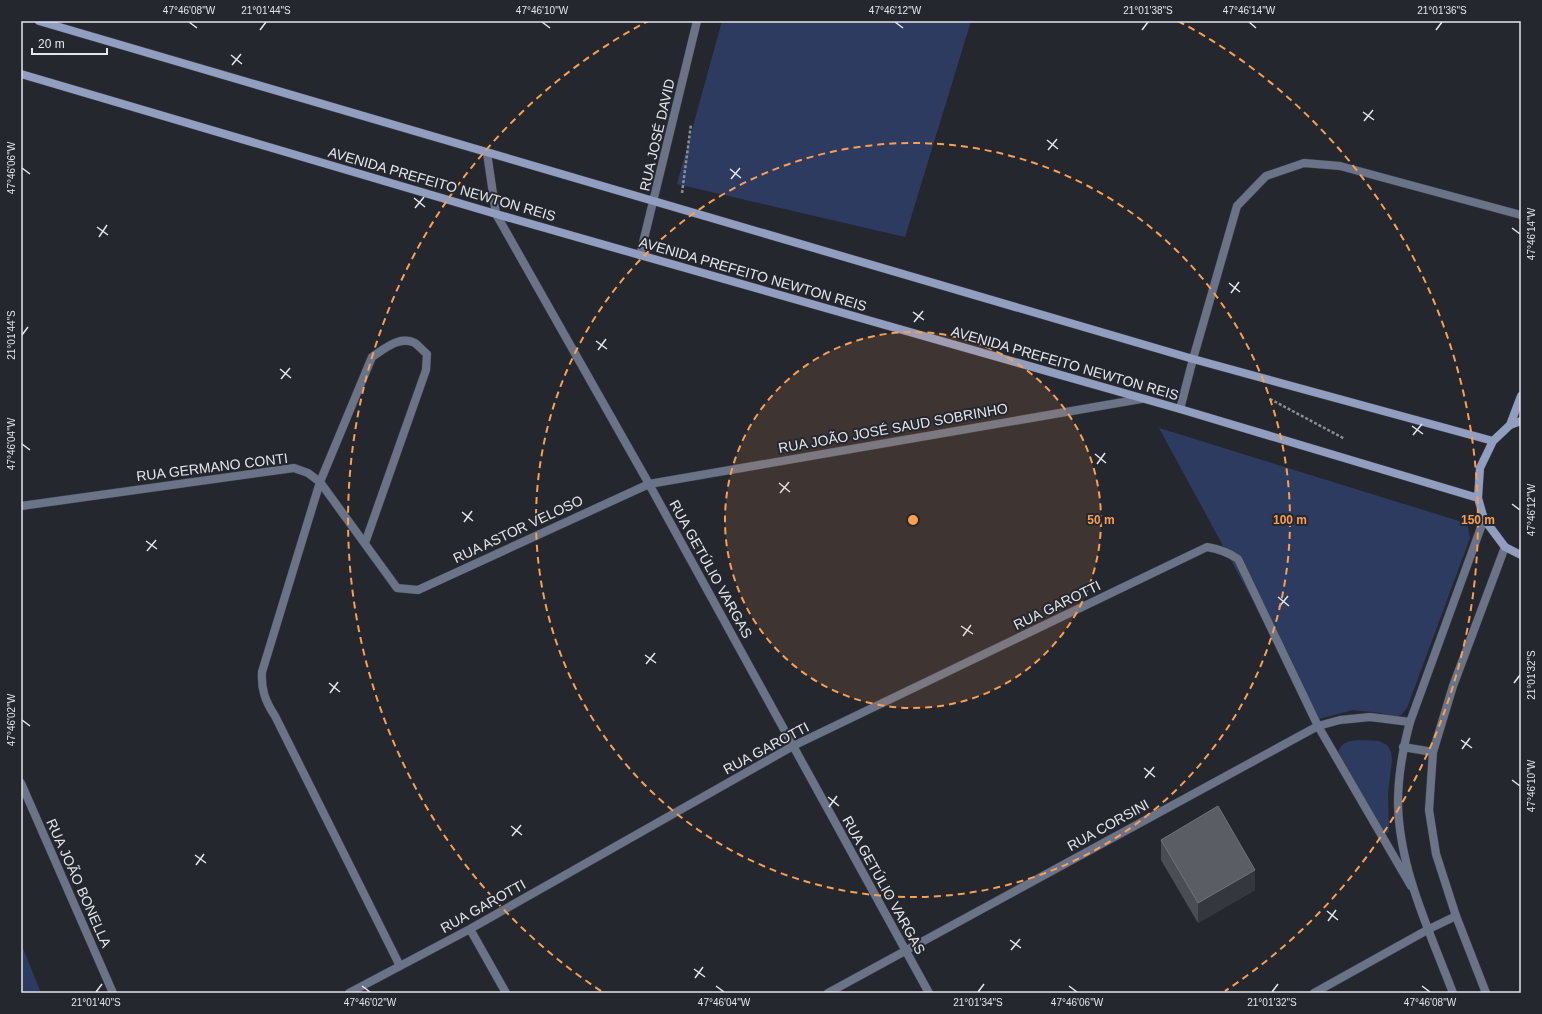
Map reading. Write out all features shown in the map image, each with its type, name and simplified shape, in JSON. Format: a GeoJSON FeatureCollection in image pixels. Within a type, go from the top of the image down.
{"type":"FeatureCollection","features":[{"type":"Feature","properties":{"kind":"main road"},"geometry":{"type":"LineString","coordinates":[[39,21],[1193,359],[1493,441]]}},
{"type":"Feature","properties":{"kind":"main road","name":"AVENIDA PREFEITO NEWTON REIS"},"geometry":{"type":"LineString","coordinates":[[21,74],[496,214],[1180,409],[1478,498]]}},
{"type":"Feature","properties":{"kind":"main road"},"geometry":{"type":"LineString","coordinates":[[1510,425],[1521,396]]}},
{"type":"Feature","properties":{"kind":"main road"},"geometry":{"type":"LineString","coordinates":[[1521,421],[1510,425],[1493,441],[1480,468],[1478,498],[1484,519],[1504,547],[1521,555]]}},
{"type":"Feature","properties":{"kind":"street","name":"RUA JOSÉ DAVID"},"geometry":{"type":"LineString","coordinates":[[640,255],[697,21]]}},
{"type":"Feature","properties":{"kind":"street","name":"RUA GETÚLIO VARGAS"},"geometry":{"type":"LineString","coordinates":[[487,153],[496,214],[649,484],[929,993]]}},
{"type":"Feature","properties":{"kind":"street"},"geometry":{"type":"LineString","coordinates":[[1180,409],[1237,206],[1266,176],[1304,163],[1340,166],[1521,215]]}},
{"type":"Feature","properties":{"kind":"street"},"geometry":{"type":"LineString","coordinates":[[365,543],[426,370],[427,354],[414,343],[400,341],[386,347],[372,357],[320,482],[262,672],[263,692],[267,704],[275,716],[400,966]]}},
{"type":"Feature","properties":{"kind":"street","name":"RUA JOÃO JOSÉ SAUD SOBRINHO"},"geometry":{"type":"LineString","coordinates":[[649,484],[1141,399]]}},
{"type":"Feature","properties":{"kind":"street","name":"RUA GERMANO CONTI"},"geometry":{"type":"LineString","coordinates":[[21,506],[294,468],[308,473],[320,482],[397,588]]}},
{"type":"Feature","properties":{"kind":"street","name":"RUA ASTOR VELOSO"},"geometry":{"type":"LineString","coordinates":[[397,588],[418,590],[649,484]]}},
{"type":"Feature","properties":{"kind":"street"},"geometry":{"type":"LineString","coordinates":[[1414,892],[1402,843],[1398,803],[1403,747],[1410,722],[1484,519]]}},
{"type":"Feature","properties":{"kind":"street","name":"RUA GAROTTI"},"geometry":{"type":"LineString","coordinates":[[349,993],[470,929],[794,746],[1207,547],[1219,549],[1232,554],[1238,559],[1318,726]]}},
{"type":"Feature","properties":{"kind":"street"},"geometry":{"type":"LineString","coordinates":[[1486,993],[1456,916],[1436,854],[1429,810],[1433,752],[1453,686],[1504,547]]}},
{"type":"Feature","properties":{"kind":"street","name":"RUA CORSINI"},"geometry":{"type":"LineString","coordinates":[[828,993],[1318,726],[1340,720],[1370,717],[1410,722]]}},
{"type":"Feature","properties":{"kind":"street"},"geometry":{"type":"LineString","coordinates":[[1318,726],[1414,892],[1453,993]]}},
{"type":"Feature","properties":{"kind":"street"},"geometry":{"type":"LineString","coordinates":[[1403,747],[1433,752]]}},
{"type":"Feature","properties":{"kind":"street","name":"RUA JOÃO BONELLA"},"geometry":{"type":"LineString","coordinates":[[21,783],[114,993]]}},
{"type":"Feature","properties":{"kind":"street"},"geometry":{"type":"LineString","coordinates":[[1314,993],[1429,929],[1456,916]]}},
{"type":"Feature","properties":{"kind":"street"},"geometry":{"type":"LineString","coordinates":[[470,929],[506,993]]}},
{"type":"Feature","properties":{"kind":"path"},"geometry":{"type":"LineString","coordinates":[[679,209],[691,123]]}},
{"type":"Feature","properties":{"kind":"path"},"geometry":{"type":"LineString","coordinates":[[1269,399],[1346,439]]}},
{"type":"Feature","properties":{"kind":"shaded area"},"geometry":{"type":"Polygon","coordinates":[[[722,21],[971,21],[905,237],[677,184],[722,21]]]}},
{"type":"Feature","properties":{"kind":"shaded area"},"geometry":{"type":"Polygon","coordinates":[[[1159,428],[1462,522],[1468,527],[1470,538],[1407,708],[1401,715],[1394,718],[1381,713],[1353,710],[1319,719],[1314,713],[1159,428]]]}},
{"type":"Feature","properties":{"kind":"shaded area"},"geometry":{"type":"Polygon","coordinates":[[[1358,740],[1379,741],[1387,745],[1391,752],[1392,760],[1388,793],[1389,832],[1385,834],[1339,760],[1341,746],[1345,743],[1358,740]]]}},
{"type":"Feature","properties":{"kind":"shaded area"},"geometry":{"type":"Polygon","coordinates":[[[21,943],[41,993],[21,993],[21,943]]]}},
{"type":"Feature","properties":{"kind":"building"},"geometry":{"type":"Polygon","coordinates":[[[1218,806],[1255,870],[1198,903],[1161,840],[1218,806]]]}}]}
